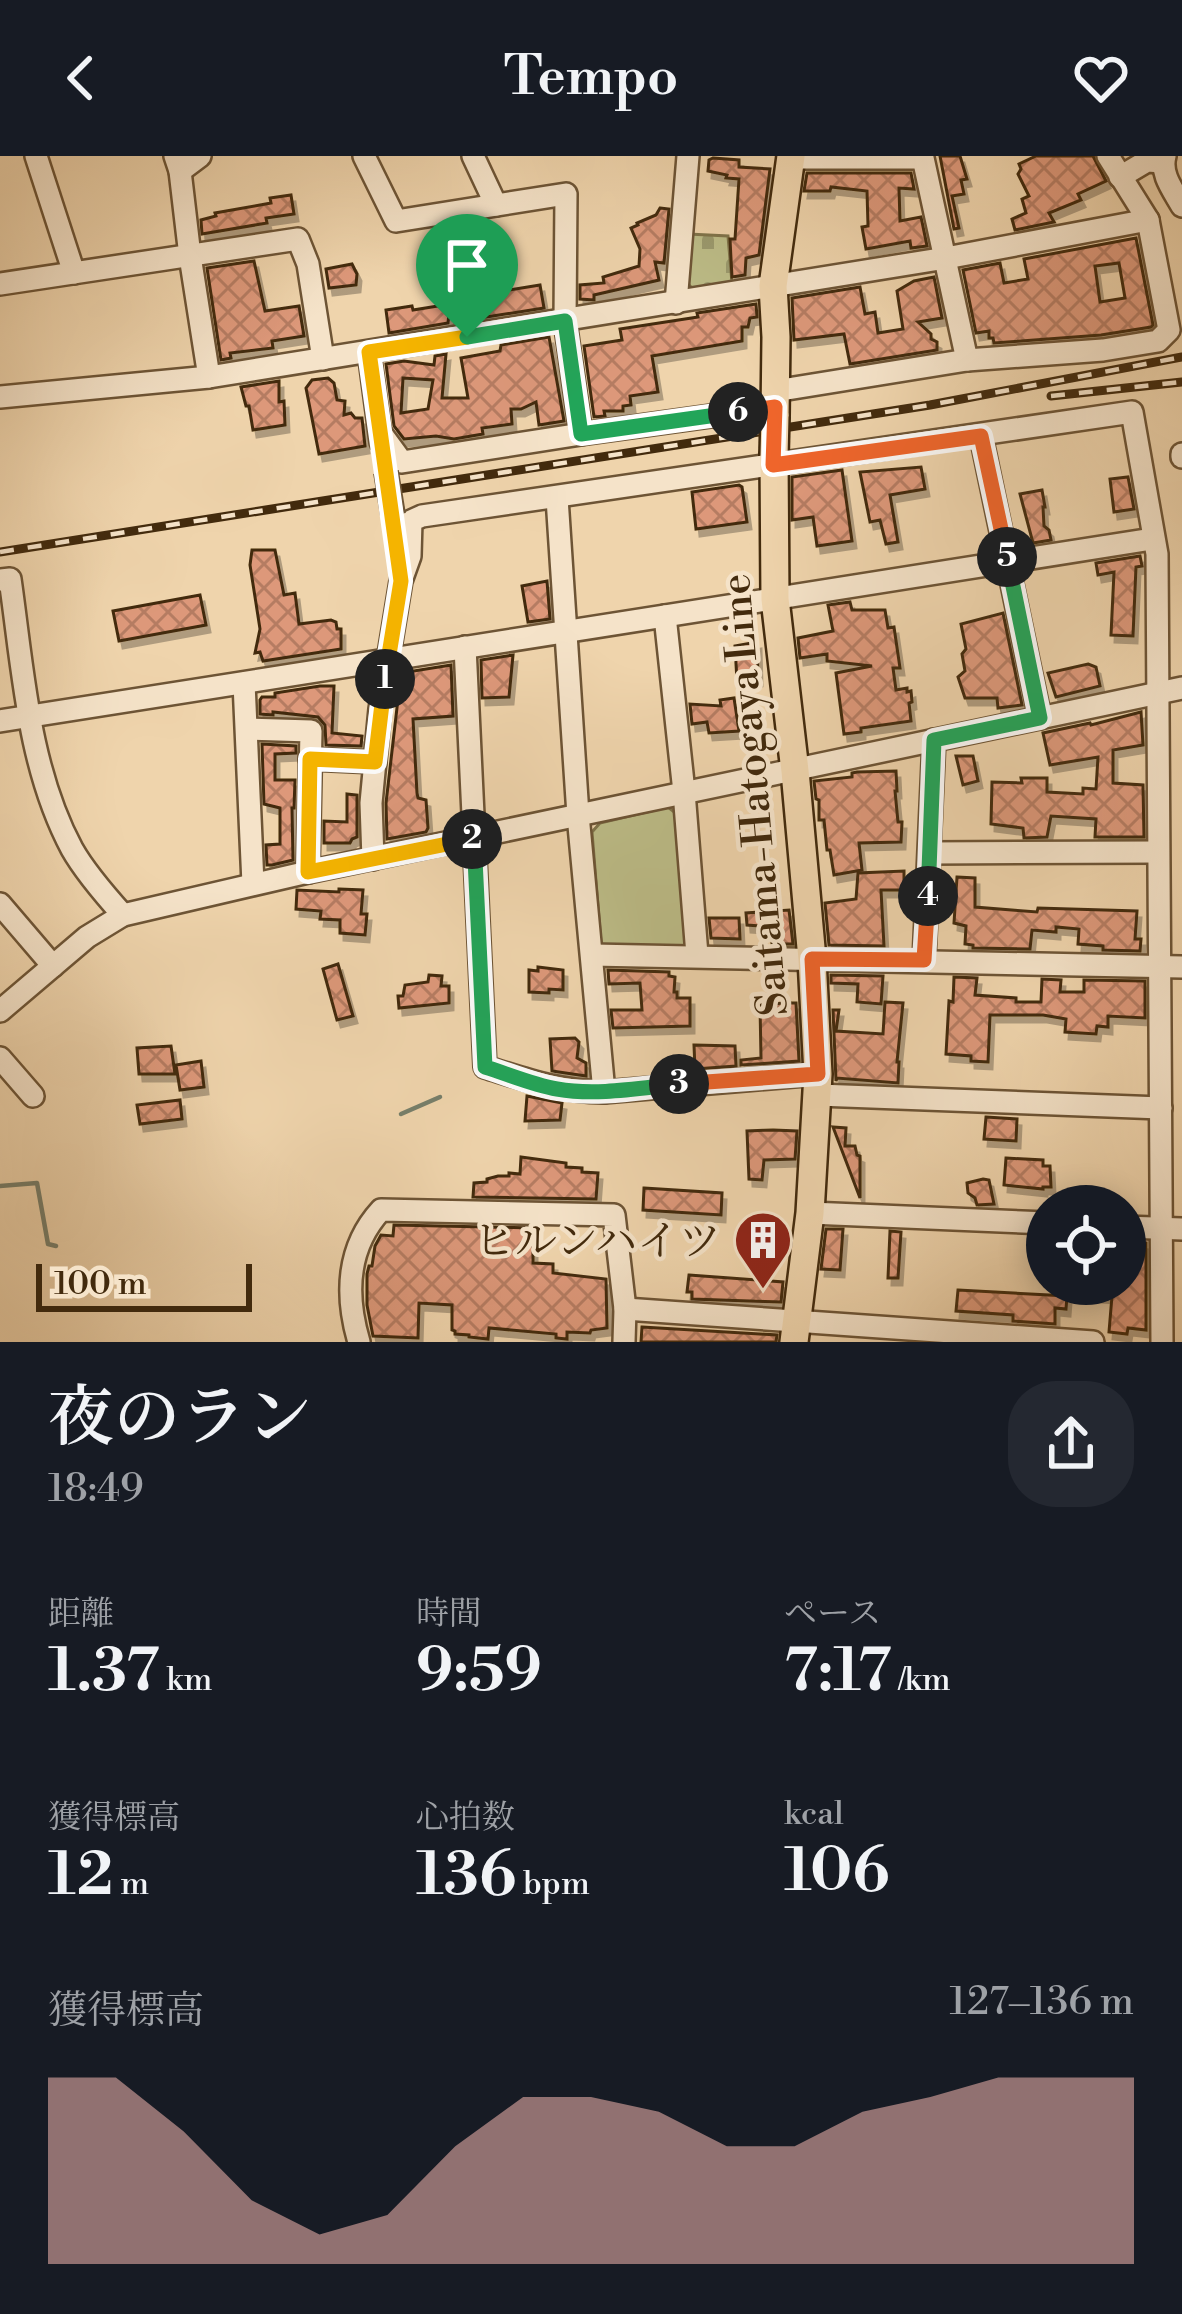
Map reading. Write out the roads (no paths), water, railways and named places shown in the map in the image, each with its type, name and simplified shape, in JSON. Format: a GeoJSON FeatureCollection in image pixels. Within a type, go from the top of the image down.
{"type":"FeatureCollection","features":[{"type":"Feature","properties":{"kind":"main road"},"geometry":{"type":"LineString","coordinates":[[775,405],[773,286],[791,157]]}},
{"type":"Feature","properties":{"kind":"main road","name":"Saitama-Hatogaya Line"},"geometry":{"type":"LineString","coordinates":[[775,405],[776,599],[812,959],[818,1084],[810,1213],[795,1332]]}},
{"type":"Feature","properties":{"kind":"street"},"geometry":{"type":"LineString","coordinates":[[36,156],[74,273]]}},
{"type":"Feature","properties":{"kind":"street"},"geometry":{"type":"LineString","coordinates":[[200,156],[177,164],[209,377]]}},
{"type":"Feature","properties":{"kind":"street"},"geometry":{"type":"LineString","coordinates":[[364,156],[396,220],[566,194],[565,321],[581,434]]}},
{"type":"Feature","properties":{"kind":"street"},"geometry":{"type":"LineString","coordinates":[[473,156],[496,205]]}},
{"type":"Feature","properties":{"kind":"street"},"geometry":{"type":"LineString","coordinates":[[676,303],[688,156]]}},
{"type":"Feature","properties":{"kind":"street"},"geometry":{"type":"LineString","coordinates":[[380,432],[402,462],[775,405],[968,360],[1158,341],[1169,330],[1148,220],[1108,156]]}},
{"type":"Feature","properties":{"kind":"street"},"geometry":{"type":"LineString","coordinates":[[791,157],[923,158],[968,360]]}},
{"type":"Feature","properties":{"kind":"street"},"geometry":{"type":"LineString","coordinates":[[1120,177],[1147,161],[1164,159],[1167,179],[1182,206]]}},
{"type":"Feature","properties":{"kind":"street"},"geometry":{"type":"LineString","coordinates":[[0,397],[209,377],[946,258],[1148,220]]}},
{"type":"Feature","properties":{"kind":"street"},"geometry":{"type":"LineString","coordinates":[[0,284],[298,239],[308,264],[322,359]]}},
{"type":"Feature","properties":{"kind":"street"},"geometry":{"type":"LineString","coordinates":[[369,352],[401,581]]}},
{"type":"Feature","properties":{"kind":"street"},"geometry":{"type":"LineString","coordinates":[[374,859],[375,762],[401,581],[410,556],[411,521],[773,461],[1132,412],[1157,554],[1158,852],[1171,967],[1161,1108],[1172,1229],[1162,1342]]}},
{"type":"Feature","properties":{"kind":"street"},"geometry":{"type":"LineString","coordinates":[[981,436],[1040,718]]}},
{"type":"Feature","properties":{"kind":"street"},"geometry":{"type":"LineString","coordinates":[[557,498],[578,815],[604,1092]]}},
{"type":"Feature","properties":{"kind":"street"},"geometry":{"type":"LineString","coordinates":[[0,721],[1153,538]]}},
{"type":"Feature","properties":{"kind":"street"},"geometry":{"type":"LineString","coordinates":[[0,580],[10,579],[42,776],[75,854],[123,915]]}},
{"type":"Feature","properties":{"kind":"street"},"geometry":{"type":"LineString","coordinates":[[665,616],[697,955]]}},
{"type":"Feature","properties":{"kind":"street"},"geometry":{"type":"LineString","coordinates":[[465,647],[485,1067],[550,1088],[604,1092],[818,1084],[1161,1108]]}},
{"type":"Feature","properties":{"kind":"street"},"geometry":{"type":"LineString","coordinates":[[244,683],[254,884]]}},
{"type":"Feature","properties":{"kind":"street"},"geometry":{"type":"LineString","coordinates":[[0,1011],[87,937],[123,915],[1182,688]]}},
{"type":"Feature","properties":{"kind":"street"},"geometry":{"type":"LineString","coordinates":[[247,729],[311,731],[308,872]]}},
{"type":"Feature","properties":{"kind":"street"},"geometry":{"type":"LineString","coordinates":[[924,960],[934,740]]}},
{"type":"Feature","properties":{"kind":"street"},"geometry":{"type":"LineString","coordinates":[[310,759],[375,762]]}},
{"type":"Feature","properties":{"kind":"street"},"geometry":{"type":"LineString","coordinates":[[930,854],[1158,852]]}},
{"type":"Feature","properties":{"kind":"street"},"geometry":{"type":"LineString","coordinates":[[0,904],[53,966]]}},
{"type":"Feature","properties":{"kind":"street"},"geometry":{"type":"LineString","coordinates":[[592,955],[1171,967]]}},
{"type":"Feature","properties":{"kind":"street"},"geometry":{"type":"LineString","coordinates":[[0,1058],[33,1096]]}},
{"type":"Feature","properties":{"kind":"street"},"geometry":{"type":"LineString","coordinates":[[359,1342],[350,1295],[352,1258],[366,1226],[381,1210],[614,1215],[624,1342]]}},
{"type":"Feature","properties":{"kind":"street"},"geometry":{"type":"LineString","coordinates":[[810,1213],[1026,1222]]}},
{"type":"Feature","properties":{"kind":"street"},"geometry":{"type":"LineString","coordinates":[[625,1309],[795,1332],[1093,1342]]}},
{"type":"Feature","properties":{"kind":"waterway"},"geometry":{"type":"LineString","coordinates":[[401,1114],[440,1097]]}},
{"type":"Feature","properties":{"kind":"waterway"},"geometry":{"type":"LineString","coordinates":[[0,1186],[37,1183],[48,1244],[56,1246]]}},
{"type":"Feature","properties":{"kind":"railway"},"geometry":{"type":"LineString","coordinates":[[0,552],[930,405],[1182,357]]}},
{"type":"Feature","properties":{"kind":"railway"},"geometry":{"type":"LineString","coordinates":[[1051,396],[1182,382]]}},
{"type":"Feature","properties":{"kind":"place","name":"ヒルンハイツ"},"geometry":{"type":"Point","coordinates":[763,1291]}}]}
